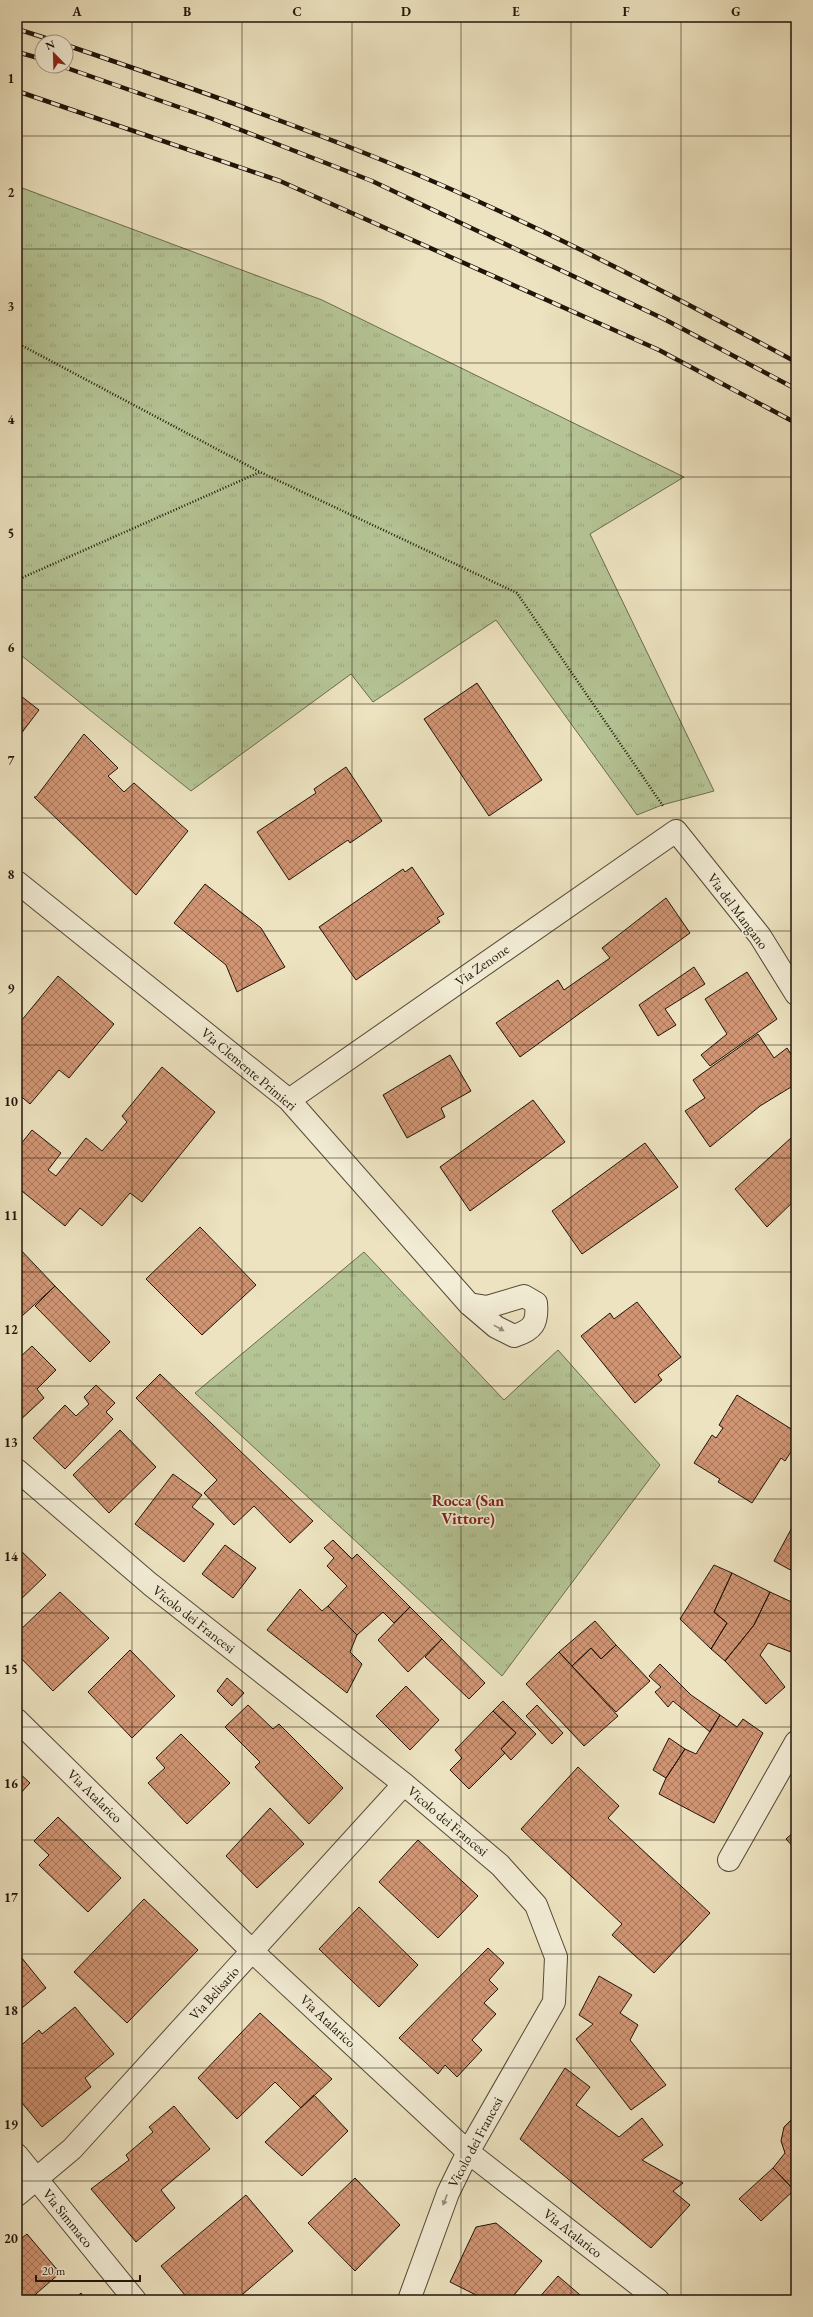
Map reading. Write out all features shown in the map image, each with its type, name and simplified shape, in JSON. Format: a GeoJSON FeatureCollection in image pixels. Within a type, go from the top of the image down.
{"type":"FeatureCollection","features":[{"type":"Feature","properties":{"kind":"street","name":"Via del Mangano"},"geometry":{"type":"LineString","coordinates":[[676,831],[760,936],[796,994]]}},
{"type":"Feature","properties":{"kind":"street","name":"Via Zenone"},"geometry":{"type":"LineString","coordinates":[[289,1100],[676,831]]}},
{"type":"Feature","properties":{"kind":"street","name":"Via Clemente Primieri"},"geometry":{"type":"LineString","coordinates":[[17,882],[289,1100],[469,1304]]}},
{"type":"Feature","properties":{"kind":"street","name":"Vicolo dei Francesi"},"geometry":{"type":"LineString","coordinates":[[17,1470],[150,1584],[404,1784],[500,1865],[536,1905],[556,1957],[554,2002],[468,2152],[448,2193],[409,2300]]}},
{"type":"Feature","properties":{"kind":"street","name":"Via Atalarico"},"geometry":{"type":"LineString","coordinates":[[17,1720],[252,1951],[468,2152],[658,2300]]}},
{"type":"Feature","properties":{"kind":"street"},"geometry":{"type":"LineString","coordinates":[[728,1860],[796,1742]]}},
{"type":"Feature","properties":{"kind":"street","name":"Via Belisario"},"geometry":{"type":"LineString","coordinates":[[17,2195],[72,2149],[404,1784]]}},
{"type":"Feature","properties":{"kind":"street","name":"Via Simmaco"},"geometry":{"type":"LineString","coordinates":[[17,2155],[134,2300]]}},
{"type":"Feature","properties":{"kind":"path"},"geometry":{"type":"LineString","coordinates":[[17,343],[260,472],[517,593],[662,805],[676,831]]}},
{"type":"Feature","properties":{"kind":"path"},"geometry":{"type":"LineString","coordinates":[[17,580],[260,472]]}},
{"type":"Feature","properties":{"kind":"green space"},"geometry":{"type":"Polygon","coordinates":[[[17,186],[322,300],[684,477],[590,534],[714,791],[662,805],[637,815],[496,620],[373,702],[351,674],[191,791],[17,652],[17,186]]]}},
{"type":"Feature","properties":{"kind":"green space"},"geometry":{"type":"Polygon","coordinates":[[[364,1252],[504,1400],[558,1350],[660,1465],[502,1676],[195,1393],[364,1252]]]}},
{"type":"Feature","properties":{"kind":"building"},"geometry":{"type":"Polygon","coordinates":[[[477,683],[542,780],[489,816],[424,719],[477,683]]]}},
{"type":"Feature","properties":{"kind":"building"},"geometry":{"type":"Polygon","coordinates":[[[17,693],[39,710],[17,739],[17,693]]]}},
{"type":"Feature","properties":{"kind":"building"},"geometry":{"type":"Polygon","coordinates":[[[84,734],[118,768],[108,776],[124,792],[134,783],[188,831],[136,895],[34,797],[36,797],[84,734]]]}},
{"type":"Feature","properties":{"kind":"building"},"geometry":{"type":"Polygon","coordinates":[[[346,767],[382,821],[350,843],[348,840],[289,880],[257,832],[316,793],[314,789],[346,767]]]}},
{"type":"Feature","properties":{"kind":"building"},"geometry":{"type":"Polygon","coordinates":[[[412,867],[444,914],[437,918],[440,922],[356,980],[319,927],[403,869],[405,872],[412,867]]]}},
{"type":"Feature","properties":{"kind":"building"},"geometry":{"type":"Polygon","coordinates":[[[205,884],[261,928],[285,967],[237,992],[226,965],[174,923],[205,884]]]}},
{"type":"Feature","properties":{"kind":"building"},"geometry":{"type":"Polygon","coordinates":[[[666,898],[690,933],[520,1057],[496,1023],[558,980],[564,990],[610,958],[602,948],[666,898]]]}},
{"type":"Feature","properties":{"kind":"building"},"geometry":{"type":"Polygon","coordinates":[[[694,967],[705,984],[665,1009],[676,1025],[658,1036],[639,1005],[694,967]]]}},
{"type":"Feature","properties":{"kind":"building"},"geometry":{"type":"Polygon","coordinates":[[[747,972],[777,1019],[710,1066],[701,1055],[727,1034],[705,999],[747,972]]]}},
{"type":"Feature","properties":{"kind":"building"},"geometry":{"type":"Polygon","coordinates":[[[58,976],[114,1024],[69,1078],[59,1070],[30,1104],[17,1093],[17,1026],[58,976]]]}},
{"type":"Feature","properties":{"kind":"building"},"geometry":{"type":"Polygon","coordinates":[[[758,1034],[774,1058],[787,1048],[796,1062],[796,1084],[760,1106],[710,1147],[685,1111],[705,1098],[693,1080],[758,1034]]]}},
{"type":"Feature","properties":{"kind":"building"},"geometry":{"type":"Polygon","coordinates":[[[450,1055],[471,1091],[441,1108],[445,1117],[407,1138],[383,1095],[450,1055]]]}},
{"type":"Feature","properties":{"kind":"building"},"geometry":{"type":"Polygon","coordinates":[[[162,1067],[215,1112],[142,1202],[130,1193],[102,1226],[80,1208],[65,1226],[17,1187],[17,1149],[32,1130],[61,1153],[48,1170],[56,1176],[86,1138],[102,1151],[127,1122],[122,1116],[162,1067]]]}},
{"type":"Feature","properties":{"kind":"building"},"geometry":{"type":"Polygon","coordinates":[[[533,1100],[565,1142],[470,1211],[440,1167],[533,1100]]]}},
{"type":"Feature","properties":{"kind":"building"},"geometry":{"type":"Polygon","coordinates":[[[792,1137],[796,1142],[796,1199],[767,1227],[735,1189],[792,1137]]]}},
{"type":"Feature","properties":{"kind":"building"},"geometry":{"type":"Polygon","coordinates":[[[645,1143],[678,1187],[582,1254],[552,1211],[645,1143]]]}},
{"type":"Feature","properties":{"kind":"building"},"geometry":{"type":"Polygon","coordinates":[[[200,1227],[256,1285],[202,1335],[146,1279],[200,1227]]]}},
{"type":"Feature","properties":{"kind":"building"},"geometry":{"type":"Polygon","coordinates":[[[17,1246],[55,1286],[22,1316],[17,1311],[17,1246]]]}},
{"type":"Feature","properties":{"kind":"building"},"geometry":{"type":"Polygon","coordinates":[[[55,1286],[110,1342],[90,1362],[35,1306],[55,1286]]]}},
{"type":"Feature","properties":{"kind":"building"},"geometry":{"type":"Polygon","coordinates":[[[637,1302],[681,1357],[658,1375],[662,1380],[635,1403],[581,1336],[610,1313],[614,1319],[637,1302]]]}},
{"type":"Feature","properties":{"kind":"building"},"geometry":{"type":"Polygon","coordinates":[[[32,1346],[56,1370],[37,1389],[44,1398],[17,1423],[17,1360],[32,1346]]]}},
{"type":"Feature","properties":{"kind":"building"},"geometry":{"type":"Polygon","coordinates":[[[160,1374],[313,1521],[290,1543],[254,1506],[234,1525],[204,1493],[217,1480],[136,1398],[160,1374]]]}},
{"type":"Feature","properties":{"kind":"building"},"geometry":{"type":"Polygon","coordinates":[[[96,1385],[115,1403],[106,1412],[113,1419],[65,1469],[33,1438],[65,1405],[76,1416],[89,1404],[84,1397],[96,1385]]]}},
{"type":"Feature","properties":{"kind":"building"},"geometry":{"type":"Polygon","coordinates":[[[737,1395],[796,1432],[796,1444],[785,1461],[781,1458],[752,1503],[718,1482],[720,1479],[694,1463],[712,1435],[716,1438],[723,1428],[719,1425],[737,1395]]]}},
{"type":"Feature","properties":{"kind":"building"},"geometry":{"type":"Polygon","coordinates":[[[120,1430],[156,1467],[109,1513],[73,1475],[120,1430]]]}},
{"type":"Feature","properties":{"kind":"building"},"geometry":{"type":"Polygon","coordinates":[[[173,1474],[202,1495],[192,1507],[214,1524],[184,1562],[135,1524],[173,1474]]]}},
{"type":"Feature","properties":{"kind":"building"},"geometry":{"type":"Polygon","coordinates":[[[796,1520],[796,1573],[774,1561],[796,1520]]]}},
{"type":"Feature","properties":{"kind":"building"},"geometry":{"type":"Polygon","coordinates":[[[333,1540],[352,1559],[357,1554],[410,1607],[394,1623],[383,1612],[357,1635],[328,1606],[347,1586],[327,1566],[334,1558],[324,1548],[333,1540]]]}},
{"type":"Feature","properties":{"kind":"building"},"geometry":{"type":"Polygon","coordinates":[[[225,1545],[256,1568],[233,1598],[202,1574],[225,1545]]]}},
{"type":"Feature","properties":{"kind":"building"},"geometry":{"type":"Polygon","coordinates":[[[17,1547],[46,1575],[17,1603],[17,1547]]]}},
{"type":"Feature","properties":{"kind":"building"},"geometry":{"type":"Polygon","coordinates":[[[714,1565],[732,1573],[714,1612],[727,1623],[711,1649],[680,1619],[714,1565]]]}},
{"type":"Feature","properties":{"kind":"building"},"geometry":{"type":"Polygon","coordinates":[[[732,1573],[770,1592],[754,1625],[725,1661],[711,1649],[727,1623],[714,1612],[732,1573]]]}},
{"type":"Feature","properties":{"kind":"building"},"geometry":{"type":"Polygon","coordinates":[[[300,1589],[322,1611],[328,1606],[357,1635],[350,1652],[362,1664],[347,1693],[267,1630],[300,1589]]]}},
{"type":"Feature","properties":{"kind":"building"},"geometry":{"type":"Polygon","coordinates":[[[60,1592],[109,1638],[53,1691],[17,1654],[17,1633],[60,1592]]]}},
{"type":"Feature","properties":{"kind":"building"},"geometry":{"type":"Polygon","coordinates":[[[770,1592],[796,1604],[796,1654],[768,1643],[760,1655],[785,1687],[766,1704],[725,1661],[754,1625],[770,1592]]]}},
{"type":"Feature","properties":{"kind":"building"},"geometry":{"type":"Polygon","coordinates":[[[410,1607],[442,1639],[408,1672],[378,1640],[410,1607]]]}},
{"type":"Feature","properties":{"kind":"building"},"geometry":{"type":"Polygon","coordinates":[[[595,1621],[616,1645],[601,1659],[591,1648],[572,1666],[559,1652],[595,1621]]]}},
{"type":"Feature","properties":{"kind":"building"},"geometry":{"type":"Polygon","coordinates":[[[442,1639],[485,1683],[469,1699],[425,1657],[442,1639]]]}},
{"type":"Feature","properties":{"kind":"building"},"geometry":{"type":"Polygon","coordinates":[[[616,1645],[650,1681],[616,1712],[572,1666],[591,1648],[601,1659],[616,1645]]]}},
{"type":"Feature","properties":{"kind":"building"},"geometry":{"type":"Polygon","coordinates":[[[130,1650],[175,1696],[132,1738],[88,1692],[130,1650]]]}},
{"type":"Feature","properties":{"kind":"building"},"geometry":{"type":"Polygon","coordinates":[[[559,1652],[618,1716],[584,1746],[526,1684],[559,1652]]]}},
{"type":"Feature","properties":{"kind":"building"},"geometry":{"type":"Polygon","coordinates":[[[660,1664],[691,1695],[720,1715],[710,1732],[673,1701],[668,1707],[655,1692],[661,1687],[649,1676],[660,1664]]]}},
{"type":"Feature","properties":{"kind":"building"},"geometry":{"type":"Polygon","coordinates":[[[227,1678],[244,1693],[232,1706],[217,1691],[227,1678]]]}},
{"type":"Feature","properties":{"kind":"building"},"geometry":{"type":"Polygon","coordinates":[[[406,1686],[439,1720],[410,1750],[376,1716],[406,1686]]]}},
{"type":"Feature","properties":{"kind":"building"},"geometry":{"type":"Polygon","coordinates":[[[503,1701],[536,1734],[511,1760],[501,1749],[516,1733],[493,1711],[503,1701]]]}},
{"type":"Feature","properties":{"kind":"building"},"geometry":{"type":"Polygon","coordinates":[[[248,1705],[273,1729],[279,1724],[343,1788],[309,1824],[255,1767],[260,1762],[225,1727],[248,1705]]]}},
{"type":"Feature","properties":{"kind":"building"},"geometry":{"type":"Polygon","coordinates":[[[537,1705],[563,1733],[552,1744],[526,1716],[537,1705]]]}},
{"type":"Feature","properties":{"kind":"building"},"geometry":{"type":"Polygon","coordinates":[[[493,1711],[516,1733],[501,1749],[505,1753],[469,1789],[450,1770],[462,1758],[455,1750],[493,1711]]]}},
{"type":"Feature","properties":{"kind":"building"},"geometry":{"type":"Polygon","coordinates":[[[720,1715],[737,1727],[743,1719],[763,1733],[714,1823],[659,1794],[666,1778],[685,1749],[696,1754],[720,1715]]]}},
{"type":"Feature","properties":{"kind":"building"},"geometry":{"type":"Polygon","coordinates":[[[181,1734],[230,1783],[187,1824],[148,1783],[165,1768],[156,1758],[181,1734]]]}},
{"type":"Feature","properties":{"kind":"building"},"geometry":{"type":"Polygon","coordinates":[[[669,1738],[685,1749],[666,1778],[653,1770],[669,1738]]]}},
{"type":"Feature","properties":{"kind":"building"},"geometry":{"type":"Polygon","coordinates":[[[578,1767],[619,1806],[608,1818],[710,1913],[654,1973],[612,1935],[622,1924],[521,1829],[578,1767]]]}},
{"type":"Feature","properties":{"kind":"building"},"geometry":{"type":"Polygon","coordinates":[[[17,1771],[30,1783],[17,1797],[17,1771]]]}},
{"type":"Feature","properties":{"kind":"building"},"geometry":{"type":"Polygon","coordinates":[[[270,1808],[304,1844],[257,1888],[226,1856],[270,1808]]]}},
{"type":"Feature","properties":{"kind":"building"},"geometry":{"type":"Polygon","coordinates":[[[58,1817],[121,1878],[88,1912],[39,1865],[49,1855],[34,1841],[58,1817]]]}},
{"type":"Feature","properties":{"kind":"building"},"geometry":{"type":"Polygon","coordinates":[[[796,1830],[796,1850],[786,1839],[796,1830]]]}},
{"type":"Feature","properties":{"kind":"building"},"geometry":{"type":"Polygon","coordinates":[[[418,1840],[478,1896],[438,1938],[379,1882],[418,1840]]]}},
{"type":"Feature","properties":{"kind":"building"},"geometry":{"type":"Polygon","coordinates":[[[144,1899],[198,1950],[127,2023],[74,1972],[144,1899]]]}},
{"type":"Feature","properties":{"kind":"building"},"geometry":{"type":"Polygon","coordinates":[[[359,1907],[418,1965],[379,2007],[319,1949],[359,1907]]]}},
{"type":"Feature","properties":{"kind":"building"},"geometry":{"type":"Polygon","coordinates":[[[488,1948],[504,1963],[489,1980],[498,1989],[484,2003],[496,2014],[472,2040],[482,2050],[457,2077],[445,2065],[438,2074],[399,2038],[488,1948]]]}},
{"type":"Feature","properties":{"kind":"building"},"geometry":{"type":"Polygon","coordinates":[[[17,1952],[46,1988],[17,2012],[17,1952]]]}},
{"type":"Feature","properties":{"kind":"building"},"geometry":{"type":"Polygon","coordinates":[[[599,1976],[632,1995],[620,2013],[638,2025],[630,2040],[666,2085],[631,2110],[576,2039],[593,2024],[579,2015],[599,1976]]]}},
{"type":"Feature","properties":{"kind":"building"},"geometry":{"type":"Polygon","coordinates":[[[75,2007],[114,2054],[85,2078],[91,2087],[42,2127],[17,2097],[17,2049],[39,2030],[42,2034],[75,2007]]]}},
{"type":"Feature","properties":{"kind":"building"},"geometry":{"type":"Polygon","coordinates":[[[260,2013],[332,2079],[301,2108],[275,2082],[237,2119],[198,2078],[260,2013]]]}},
{"type":"Feature","properties":{"kind":"building"},"geometry":{"type":"Polygon","coordinates":[[[565,2068],[590,2087],[576,2105],[619,2137],[642,2118],[663,2145],[642,2160],[683,2183],[673,2191],[690,2205],[651,2248],[520,2139],[565,2068]]]}},
{"type":"Feature","properties":{"kind":"building"},"geometry":{"type":"Polygon","coordinates":[[[314,2095],[348,2131],[302,2176],[265,2142],[314,2095]]]}},
{"type":"Feature","properties":{"kind":"building"},"geometry":{"type":"Polygon","coordinates":[[[174,2106],[210,2149],[161,2190],[175,2208],[136,2242],[91,2189],[129,2160],[126,2155],[153,2132],[149,2127],[174,2106]]]}},
{"type":"Feature","properties":{"kind":"building"},"geometry":{"type":"Polygon","coordinates":[[[796,2115],[796,2188],[794,2190],[773,2168],[785,2153],[781,2141],[784,2127],[796,2115]]]}},
{"type":"Feature","properties":{"kind":"building"},"geometry":{"type":"Polygon","coordinates":[[[773,2168],[794,2190],[761,2221],[739,2199],[773,2168]]]}},
{"type":"Feature","properties":{"kind":"building"},"geometry":{"type":"Polygon","coordinates":[[[355,2178],[400,2225],[355,2271],[308,2223],[355,2178]]]}},
{"type":"Feature","properties":{"kind":"building"},"geometry":{"type":"Polygon","coordinates":[[[246,2195],[293,2251],[236,2300],[189,2300],[161,2266],[246,2195]]]}},
{"type":"Feature","properties":{"kind":"building"},"geometry":{"type":"Polygon","coordinates":[[[496,2223],[542,2261],[510,2300],[486,2300],[450,2282],[476,2227],[496,2223]]]}},
{"type":"Feature","properties":{"kind":"building"},"geometry":{"type":"Polygon","coordinates":[[[27,2234],[60,2273],[29,2300],[17,2300],[17,2242],[27,2234]]]}},
{"type":"Feature","properties":{"kind":"building"},"geometry":{"type":"Polygon","coordinates":[[[558,2276],[586,2300],[537,2300],[558,2276]]]}},
{"type":"Feature","properties":{"kind":"building"},"geometry":{"type":"Polygon","coordinates":[[[81,2293],[86,2300],[73,2300],[81,2293]]]}},
{"type":"Feature","properties":{"kind":"railway"},"geometry":{"type":"LineString","coordinates":[[17,29],[34,34]]}},
{"type":"Feature","properties":{"kind":"railway"},"geometry":{"type":"LineString","coordinates":[[74,48],[185,86],[343,144],[435,182],[592,255],[796,362]]}},
{"type":"Feature","properties":{"kind":"railway"},"geometry":{"type":"LineString","coordinates":[[17,52],[34,57]]}},
{"type":"Feature","properties":{"kind":"railway"},"geometry":{"type":"LineString","coordinates":[[74,71],[210,118],[372,181],[664,319],[796,389]]}},
{"type":"Feature","properties":{"kind":"railway"},"geometry":{"type":"LineString","coordinates":[[17,91],[280,181],[659,350],[796,423]]}},
{"type":"Feature","properties":{"kind":"district","name":"Rocca (San Vittore)"},"geometry":{"type":"Point","coordinates":[468,1509]}}]}
